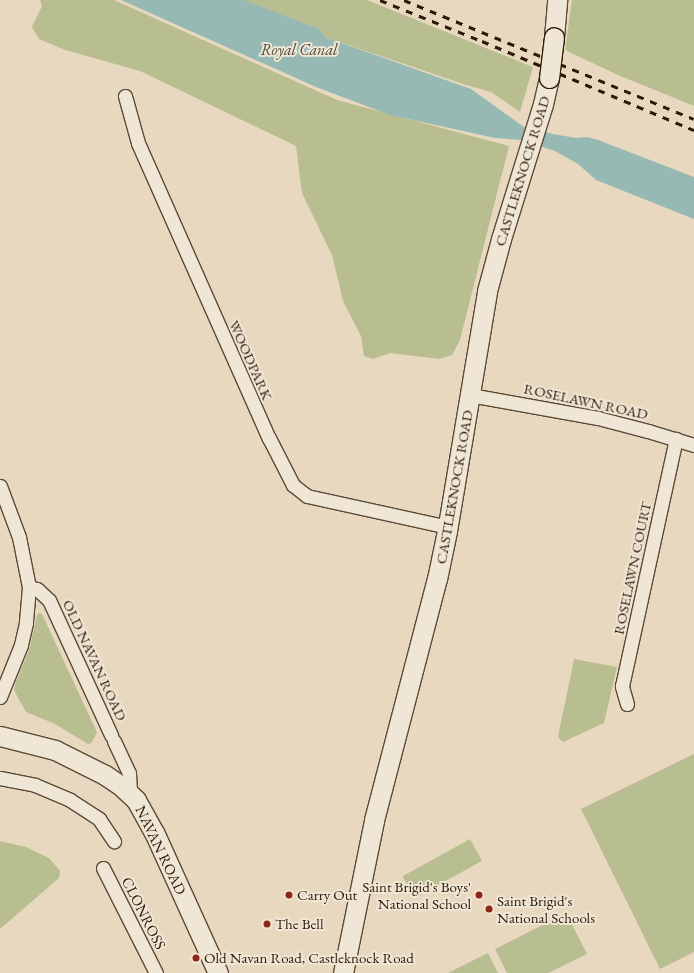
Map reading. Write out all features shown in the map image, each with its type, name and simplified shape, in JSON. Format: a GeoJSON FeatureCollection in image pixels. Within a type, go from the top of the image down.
{"type":"FeatureCollection","features":[{"type":"Feature","properties":{"kind":"main road","name":"CASTLEKNOCK ROAD"},"geometry":{"type":"LineString","coordinates":[[343,973],[374,820],[436,587],[448,527],[487,291],[501,239],[527,160],[547,90],[557,0]]}},
{"type":"Feature","properties":{"kind":"main road","name":"NAVAN ROAD"},"geometry":{"type":"LineString","coordinates":[[0,736],[55,750],[105,775],[130,793],[136,800],[154,832],[218,973]]}},
{"type":"Feature","properties":{"kind":"street","name":"WOODPARK"},"geometry":{"type":"LineString","coordinates":[[125,96],[138,143],[268,438],[293,485],[307,496],[448,527]]}},
{"type":"Feature","properties":{"kind":"street","name":"ROSELAWN ROAD"},"geometry":{"type":"LineString","coordinates":[[470,395],[598,418],[694,445]]}},
{"type":"Feature","properties":{"kind":"street","name":"ROSELAWN COURT"},"geometry":{"type":"LineString","coordinates":[[627,704],[622,686],[676,439]]}},
{"type":"Feature","properties":{"kind":"street"},"geometry":{"type":"LineString","coordinates":[[0,486],[19,536],[29,587],[28,611],[21,645],[0,697]]}},
{"type":"Feature","properties":{"kind":"street","name":"OLD NAVAN ROAD"},"geometry":{"type":"LineString","coordinates":[[29,587],[37,589],[49,600],[128,770],[130,793]]}},
{"type":"Feature","properties":{"kind":"street"},"geometry":{"type":"LineString","coordinates":[[0,778],[35,786],[70,800],[99,819],[114,841]]}},
{"type":"Feature","properties":{"kind":"street","name":"CLONROSS"},"geometry":{"type":"LineString","coordinates":[[103,868],[156,973]]}},
{"type":"Feature","properties":{"kind":"green space"},"geometry":{"type":"Polygon","coordinates":[[[40,0],[114,0],[337,100],[509,146],[460,340],[452,355],[439,359],[390,353],[373,359],[364,356],[361,336],[343,301],[332,255],[302,193],[296,146],[140,71],[65,50],[39,39],[32,27],[42,6],[40,0]]]}},
{"type":"Feature","properties":{"kind":"green space"},"geometry":{"type":"Polygon","coordinates":[[[243,0],[367,0],[533,67],[520,112],[491,92],[466,85],[325,37],[320,29],[243,0]]]}},
{"type":"Feature","properties":{"kind":"green space"},"geometry":{"type":"Polygon","coordinates":[[[572,0],[694,0],[694,106],[618,75],[565,50],[572,0]]]}},
{"type":"Feature","properties":{"kind":"green space"},"geometry":{"type":"Polygon","coordinates":[[[39,613],[42,614],[97,733],[91,743],[88,744],[55,724],[26,712],[14,689],[29,650],[37,615],[39,613]]]}},
{"type":"Feature","properties":{"kind":"green space"},"geometry":{"type":"Polygon","coordinates":[[[574,659],[617,667],[604,723],[563,742],[558,737],[574,659]]]}},
{"type":"Feature","properties":{"kind":"green space"},"geometry":{"type":"Polygon","coordinates":[[[694,754],[694,952],[660,969],[581,809],[694,754]]]}},
{"type":"Feature","properties":{"kind":"green space"},"geometry":{"type":"Polygon","coordinates":[[[470,839],[482,861],[415,898],[403,876],[470,839]]]}},
{"type":"Feature","properties":{"kind":"green space"},"geometry":{"type":"Polygon","coordinates":[[[0,841],[26,847],[49,858],[60,871],[59,878],[0,929],[0,841]]]}},
{"type":"Feature","properties":{"kind":"green space"},"geometry":{"type":"Polygon","coordinates":[[[566,913],[587,954],[548,973],[507,973],[495,949],[566,913]]]}},
{"type":"Feature","properties":{"kind":"green space"},"geometry":{"type":"Polygon","coordinates":[[[488,953],[498,973],[448,973],[488,953]]]}},
{"type":"Feature","properties":{"kind":"water","name":"Royal Canal"},"geometry":{"type":"Polygon","coordinates":[[[121,0],[244,0],[320,29],[325,37],[471,89],[524,127],[553,134],[576,138],[587,137],[598,140],[694,177],[694,219],[596,180],[578,164],[555,151],[522,140],[495,138],[390,115],[316,87],[121,0]]]}},
{"type":"Feature","properties":{"kind":"railway"},"geometry":{"type":"LineString","coordinates":[[380,0],[694,130]]}},
{"type":"Feature","properties":{"kind":"railway"},"geometry":{"type":"LineString","coordinates":[[404,0],[694,119]]}},
{"type":"Feature","properties":{"kind":"place","name":"Carry Out"},"geometry":{"type":"Point","coordinates":[289,895]}},
{"type":"Feature","properties":{"kind":"place","name":"Saint Brigid's Boys' National School"},"geometry":{"type":"Point","coordinates":[479,895]}},
{"type":"Feature","properties":{"kind":"place","name":"Saint Brigid's National Schools"},"geometry":{"type":"Point","coordinates":[489,909]}},
{"type":"Feature","properties":{"kind":"place","name":"The Bell"},"geometry":{"type":"Point","coordinates":[267,924]}},
{"type":"Feature","properties":{"kind":"place","name":"Old Navan Road, Castleknock Road"},"geometry":{"type":"Point","coordinates":[196,958]}}]}
